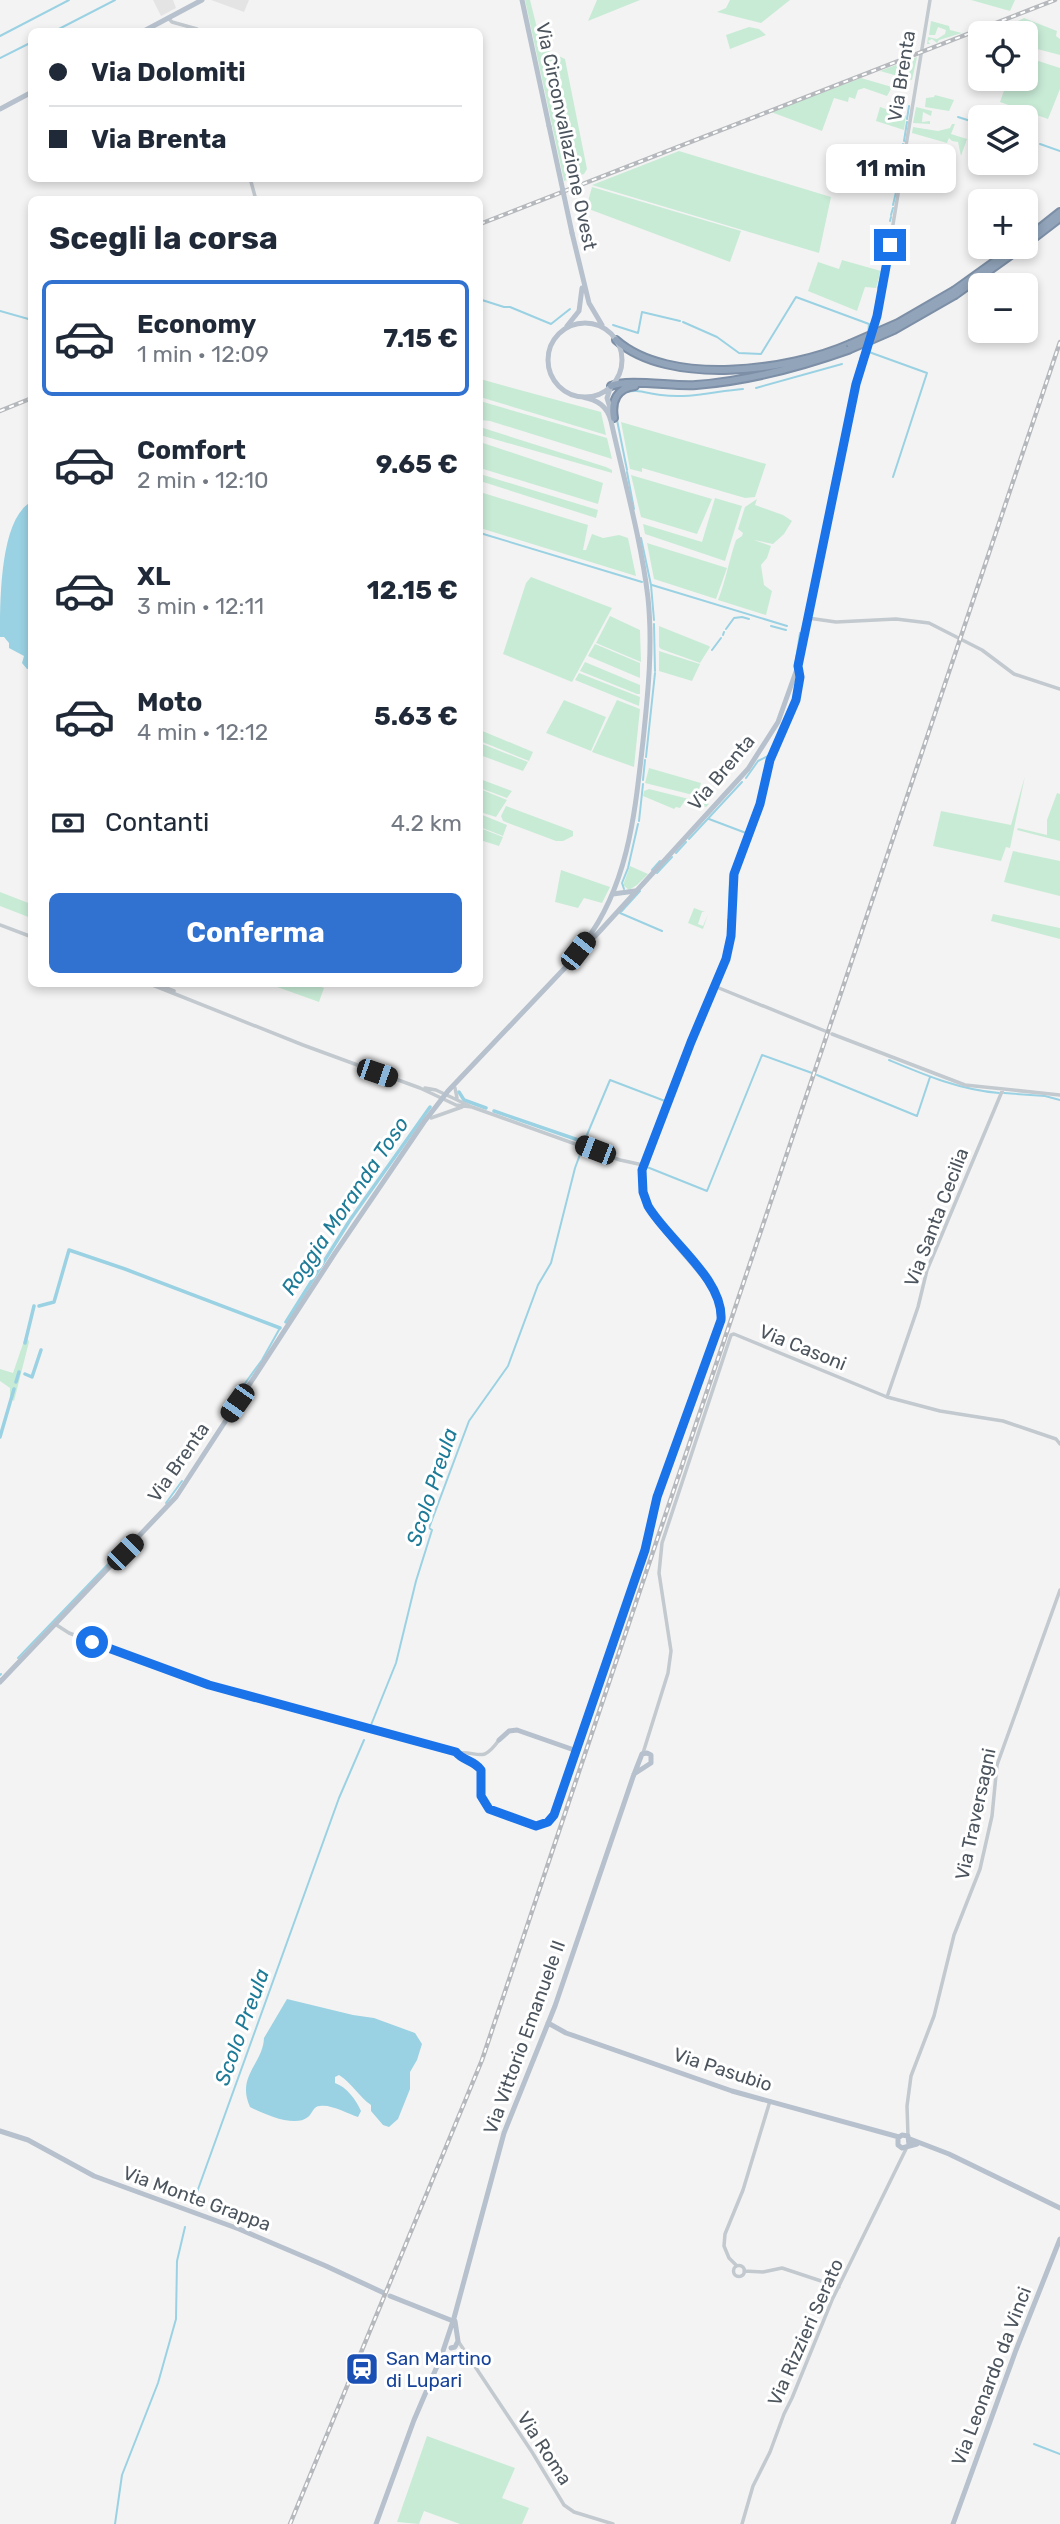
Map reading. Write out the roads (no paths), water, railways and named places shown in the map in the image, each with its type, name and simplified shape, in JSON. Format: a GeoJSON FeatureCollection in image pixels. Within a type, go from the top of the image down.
{"type":"FeatureCollection","features":[{"type":"Feature","properties":{"kind":"highway"},"geometry":{"type":"LineString","coordinates":[[1038,229],[1060,212]]}},
{"type":"Feature","properties":{"kind":"highway"},"geometry":{"type":"LineString","coordinates":[[1038,235],[1060,218]]}},
{"type":"Feature","properties":{"kind":"highway"},"geometry":{"type":"LineString","coordinates":[[955,293],[999,259]]}},
{"type":"Feature","properties":{"kind":"highway"},"geometry":{"type":"LineString","coordinates":[[614,418],[614,400],[626,388],[686,386],[782,370],[894,330],[1005,259]]}},
{"type":"Feature","properties":{"kind":"highway"},"geometry":{"type":"LineString","coordinates":[[616,340],[631,352],[659,360],[695,368],[729,370],[779,365],[849,347]]}},
{"type":"Feature","properties":{"kind":"highway"},"geometry":{"type":"LineString","coordinates":[[611,386],[623,383],[686,386]]}},
{"type":"Feature","properties":{"kind":"main road"},"geometry":{"type":"LineString","coordinates":[[149,28],[202,0]]}},
{"type":"Feature","properties":{"kind":"main road","name":"Via Circonvallazione Ovest"},"geometry":{"type":"LineString","coordinates":[[522,0],[582,278],[593,313],[616,340],[621,352],[618,375],[607,398],[614,418],[619,455]]}},
{"type":"Feature","properties":{"kind":"main road"},"geometry":{"type":"LineString","coordinates":[[0,109],[28,94]]}},
{"type":"Feature","properties":{"kind":"main road","name":"Via Circonvallazione Ovest"},"geometry":{"type":"LineString","coordinates":[[568,963],[594,931],[621,874],[636,798],[651,648],[646,586],[607,409],[595,400],[572,395],[561,388],[549,370],[550,348],[554,340],[580,308],[582,278]]}},
{"type":"Feature","properties":{"kind":"main road"},"geometry":{"type":"LineString","coordinates":[[563,330],[572,325],[586,323],[607,330]]}},
{"type":"Feature","properties":{"kind":"main road"},"geometry":{"type":"LineString","coordinates":[[583,397],[601,393],[611,386]]}},
{"type":"Feature","properties":{"kind":"main road"},"geometry":{"type":"LineString","coordinates":[[481,1788],[482,1799],[489,1809],[532,1825],[544,1824],[556,1812],[641,1559],[657,1497],[719,1327],[721,1312],[717,1296],[645,1200],[643,1165],[726,959],[730,942],[734,874],[760,804],[770,760],[796,700],[800,677],[798,666]]}},
{"type":"Feature","properties":{"kind":"main road","name":"Via Brenta"},"geometry":{"type":"LineString","coordinates":[[404,1153],[466,1072],[737,783],[757,758],[783,711],[798,666]]}},
{"type":"Feature","properties":{"kind":"main road"},"geometry":{"type":"LineString","coordinates":[[621,874],[620,888],[626,893]]}},
{"type":"Feature","properties":{"kind":"main road","name":"Via Brenta"},"geometry":{"type":"LineString","coordinates":[[613,894],[638,889]]}},
{"type":"Feature","properties":{"kind":"main road"},"geometry":{"type":"LineString","coordinates":[[613,894],[619,899],[628,900]]}},
{"type":"Feature","properties":{"kind":"main road","name":"Via Brenta"},"geometry":{"type":"LineString","coordinates":[[0,1682],[176,1497],[335,1253],[436,1106],[456,1088],[483,1055]]}},
{"type":"Feature","properties":{"kind":"main road"},"geometry":{"type":"LineString","coordinates":[[427,1124],[446,1097]]}},
{"type":"Feature","properties":{"kind":"main road"},"geometry":{"type":"LineString","coordinates":[[499,1740],[509,1731],[517,1730],[577,1751]]}},
{"type":"Feature","properties":{"kind":"main road"},"geometry":{"type":"LineString","coordinates":[[644,1756],[646,1765]]}},
{"type":"Feature","properties":{"kind":"main road"},"geometry":{"type":"LineString","coordinates":[[634,1774],[652,1760],[644,1756]]}},
{"type":"Feature","properties":{"kind":"main road","name":"Via Vittorio Emanuele II"},"geometry":{"type":"LineString","coordinates":[[376,2524],[454,2322],[504,2133],[548,2023],[634,1774],[644,1756]]}},
{"type":"Feature","properties":{"kind":"main road","name":"Via Pasubio"},"geometry":{"type":"LineString","coordinates":[[548,2023],[566,2033],[732,2091],[903,2142]]}},
{"type":"Feature","properties":{"kind":"main road","name":"Via Monte Grappa"},"geometry":{"type":"LineString","coordinates":[[0,2131],[28,2140],[94,2176],[239,2229],[454,2322]]}},
{"type":"Feature","properties":{"kind":"main road"},"geometry":{"type":"LineString","coordinates":[[903,2142],[920,2143],[949,2154],[1060,2208]]}},
{"type":"Feature","properties":{"kind":"main road","name":"Via Leonardo da Vinci"},"geometry":{"type":"LineString","coordinates":[[953,2524],[1016,2350],[1060,2239]]}},
{"type":"Feature","properties":{"kind":"main road","name":"Via Vittorio Emanuele II"},"geometry":{"type":"LineString","coordinates":[[454,2322],[458,2341]]}},
{"type":"Feature","properties":{"kind":"main road"},"geometry":{"type":"LineString","coordinates":[[441,2357],[452,2348],[458,2341],[454,2335],[446,2339],[447,2346],[452,2348]]}},
{"type":"Feature","properties":{"kind":"street","name":"Via Brenta"},"geometry":{"type":"LineString","coordinates":[[798,666],[856,384],[877,316],[930,0]]}},
{"type":"Feature","properties":{"kind":"street"},"geometry":{"type":"LineString","coordinates":[[168,18],[191,28]]}},
{"type":"Feature","properties":{"kind":"street"},"geometry":{"type":"LineString","coordinates":[[808,618],[836,622],[920,620],[982,650],[1014,674],[1060,689]]}},
{"type":"Feature","properties":{"kind":"street"},"geometry":{"type":"LineString","coordinates":[[0,925],[28,936]]}},
{"type":"Feature","properties":{"kind":"street"},"geometry":{"type":"LineString","coordinates":[[715,986],[825,1031]]}},
{"type":"Feature","properties":{"kind":"street"},"geometry":{"type":"LineString","coordinates":[[168,987],[185,997],[303,1045],[446,1097],[463,1107]]}},
{"type":"Feature","properties":{"kind":"street"},"geometry":{"type":"LineString","coordinates":[[832,1034],[974,1087],[1060,1095]]}},
{"type":"Feature","properties":{"kind":"street"},"geometry":{"type":"LineString","coordinates":[[420,1088],[643,1165]]}},
{"type":"Feature","properties":{"kind":"street"},"geometry":{"type":"LineString","coordinates":[[456,1088],[459,1100]]}},
{"type":"Feature","properties":{"kind":"street","name":"Via Santa Cecilia"},"geometry":{"type":"LineString","coordinates":[[887,1397],[918,1307],[927,1270],[1003,1089]]}},
{"type":"Feature","properties":{"kind":"street"},"geometry":{"type":"LineString","coordinates":[[434,1095],[436,1106]]}},
{"type":"Feature","properties":{"kind":"street"},"geometry":{"type":"LineString","coordinates":[[431,1118],[463,1107],[472,1107]]}},
{"type":"Feature","properties":{"kind":"street","name":"Via Casoni"},"geometry":{"type":"LineString","coordinates":[[644,1756],[668,1673],[671,1651],[659,1558],[731,1335],[757,1343],[887,1397]]}},
{"type":"Feature","properties":{"kind":"street"},"geometry":{"type":"LineString","coordinates":[[887,1397],[940,1411],[1003,1421],[1056,1439],[1060,1444]]}},
{"type":"Feature","properties":{"kind":"street","name":"Via Traversagni"},"geometry":{"type":"LineString","coordinates":[[903,2142],[911,2076],[934,2015],[954,1935],[980,1869],[992,1816],[997,1765],[1060,1590]]}},
{"type":"Feature","properties":{"kind":"street"},"geometry":{"type":"LineString","coordinates":[[55,1624],[69,1633],[209,1685],[456,1752],[483,1755],[492,1751],[499,1740]]}},
{"type":"Feature","properties":{"kind":"street"},"geometry":{"type":"LineString","coordinates":[[456,1752],[479,1768],[482,1776],[481,1788]]}},
{"type":"Feature","properties":{"kind":"street"},"geometry":{"type":"LineString","coordinates":[[744,2271],[743,2267],[736,2265],[729,2258],[724,2246],[725,2234],[743,2190],[770,2101]]}},
{"type":"Feature","properties":{"kind":"street","name":"Via Rizzieri Serato"},"geometry":{"type":"LineString","coordinates":[[743,2524],[753,2486],[903,2142]]}},
{"type":"Feature","properties":{"kind":"street"},"geometry":{"type":"LineString","coordinates":[[736,2265],[733,2270],[735,2275],[742,2276],[744,2271]]}},
{"type":"Feature","properties":{"kind":"street"},"geometry":{"type":"LineString","coordinates":[[744,2271],[782,2269],[839,2287]]}},
{"type":"Feature","properties":{"kind":"street","name":"Via Roma"},"geometry":{"type":"LineString","coordinates":[[458,2341],[564,2505],[574,2512],[613,2524]]}},
{"type":"Feature","properties":{"kind":"street","name":"Via Roma"},"geometry":{"type":"LineString","coordinates":[[452,2348],[460,2350],[473,2362]]}},
{"type":"Feature","properties":{"kind":"water"},"geometry":{"type":"Polygon","coordinates":[[[28,505],[27,669],[22,663],[24,656],[9,648],[9,643],[4,637],[0,637],[4,562],[13,525],[28,505]]]}},
{"type":"Feature","properties":{"kind":"water"},"geometry":{"type":"Polygon","coordinates":[[[287,1999],[374,2018],[415,2033],[422,2044],[410,2072],[410,2089],[398,2119],[389,2127],[383,2125],[371,2111],[371,2105],[339,2075],[335,2077],[335,2083],[354,2098],[361,2111],[358,2117],[334,2108],[318,2106],[302,2120],[288,2121],[250,2107],[246,2087],[248,2078],[263,2047],[264,2038],[287,1999]]]}},
{"type":"Feature","properties":{"kind":"waterway"},"geometry":{"type":"LineString","coordinates":[[0,36],[69,0]]}},
{"type":"Feature","properties":{"kind":"waterway"},"geometry":{"type":"LineString","coordinates":[[61,28],[115,0]]}},
{"type":"Feature","properties":{"kind":"waterway"},"geometry":{"type":"LineString","coordinates":[[0,58],[28,44]]}},
{"type":"Feature","properties":{"kind":"waterway"},"geometry":{"type":"LineString","coordinates":[[907,119],[909,106]]}},
{"type":"Feature","properties":{"kind":"waterway"},"geometry":{"type":"LineString","coordinates":[[958,117],[968,120]]}},
{"type":"Feature","properties":{"kind":"waterway"},"geometry":{"type":"LineString","coordinates":[[904,141],[907,122]]}},
{"type":"Feature","properties":{"kind":"waterway"},"geometry":{"type":"LineString","coordinates":[[901,158],[903,144]]}},
{"type":"Feature","properties":{"kind":"waterway"},"geometry":{"type":"LineString","coordinates":[[1040,144],[1060,151]]}},
{"type":"Feature","properties":{"kind":"waterway"},"geometry":{"type":"LineString","coordinates":[[900,166],[901,160]]}},
{"type":"Feature","properties":{"kind":"waterway"},"geometry":{"type":"LineString","coordinates":[[896,189],[898,177]]}},
{"type":"Feature","properties":{"kind":"waterway"},"geometry":{"type":"LineString","coordinates":[[893,205],[896,192]]}},
{"type":"Feature","properties":{"kind":"waterway"},"geometry":{"type":"LineString","coordinates":[[891,215],[893,208]]}},
{"type":"Feature","properties":{"kind":"waterway"},"geometry":{"type":"LineString","coordinates":[[890,221],[891,217]]}},
{"type":"Feature","properties":{"kind":"waterway"},"geometry":{"type":"LineString","coordinates":[[878,288],[882,272]]}},
{"type":"Feature","properties":{"kind":"waterway"},"geometry":{"type":"LineString","coordinates":[[683,322],[717,337],[739,353],[761,354],[796,297],[869,324],[868,334]]}},
{"type":"Feature","properties":{"kind":"waterway"},"geometry":{"type":"LineString","coordinates":[[483,300],[510,307],[551,324],[570,309]]}},
{"type":"Feature","properties":{"kind":"waterway"},"geometry":{"type":"LineString","coordinates":[[0,311],[28,319]]}},
{"type":"Feature","properties":{"kind":"waterway"},"geometry":{"type":"LineString","coordinates":[[613,325],[638,333],[642,312],[680,321]]}},
{"type":"Feature","properties":{"kind":"waterway"},"geometry":{"type":"LineString","coordinates":[[869,352],[927,373],[893,477]]}},
{"type":"Feature","properties":{"kind":"waterway"},"geometry":{"type":"LineString","coordinates":[[806,616],[861,356]]}},
{"type":"Feature","properties":{"kind":"waterway"},"geometry":{"type":"LineString","coordinates":[[756,388],[842,364]]}},
{"type":"Feature","properties":{"kind":"waterway"},"geometry":{"type":"LineString","coordinates":[[623,393],[637,391],[682,396],[743,389]]}},
{"type":"Feature","properties":{"kind":"waterway"},"geometry":{"type":"LineString","coordinates":[[617,420],[627,470]]}},
{"type":"Feature","properties":{"kind":"waterway"},"geometry":{"type":"LineString","coordinates":[[627,472],[634,509]]}},
{"type":"Feature","properties":{"kind":"waterway"},"geometry":{"type":"LineString","coordinates":[[483,534],[642,582]]}},
{"type":"Feature","properties":{"kind":"waterway"},"geometry":{"type":"LineString","coordinates":[[641,538],[651,585],[654,620]]}},
{"type":"Feature","properties":{"kind":"waterway"},"geometry":{"type":"LineString","coordinates":[[652,585],[787,626]]}},
{"type":"Feature","properties":{"kind":"waterway"},"geometry":{"type":"LineString","coordinates":[[726,629],[734,618],[749,619]]}},
{"type":"Feature","properties":{"kind":"waterway"},"geometry":{"type":"LineString","coordinates":[[654,624],[655,671]]}},
{"type":"Feature","properties":{"kind":"waterway"},"geometry":{"type":"LineString","coordinates":[[771,626],[786,630]]}},
{"type":"Feature","properties":{"kind":"waterway"},"geometry":{"type":"LineString","coordinates":[[795,666],[800,633]]}},
{"type":"Feature","properties":{"kind":"waterway"},"geometry":{"type":"LineString","coordinates":[[712,650],[721,638]]}},
{"type":"Feature","properties":{"kind":"waterway"},"geometry":{"type":"LineString","coordinates":[[646,757],[655,673]]}},
{"type":"Feature","properties":{"kind":"waterway"},"geometry":{"type":"LineString","coordinates":[[746,778],[758,761],[768,756]]}},
{"type":"Feature","properties":{"kind":"waterway"},"geometry":{"type":"LineString","coordinates":[[643,780],[645,760]]}},
{"type":"Feature","properties":{"kind":"waterway"},"geometry":{"type":"LineString","coordinates":[[757,806],[767,760]]}},
{"type":"Feature","properties":{"kind":"waterway"},"geometry":{"type":"LineString","coordinates":[[689,839],[742,782]]}},
{"type":"Feature","properties":{"kind":"waterway"},"geometry":{"type":"LineString","coordinates":[[639,821],[643,784]]}},
{"type":"Feature","properties":{"kind":"waterway"},"geometry":{"type":"LineString","coordinates":[[737,857],[752,818]]}},
{"type":"Feature","properties":{"kind":"waterway"},"geometry":{"type":"LineString","coordinates":[[709,819],[746,833]]}},
{"type":"Feature","properties":{"kind":"waterway"},"geometry":{"type":"LineString","coordinates":[[624,889],[622,883],[638,824]]}},
{"type":"Feature","properties":{"kind":"waterway"},"geometry":{"type":"LineString","coordinates":[[676,853],[686,842]]}},
{"type":"Feature","properties":{"kind":"waterway"},"geometry":{"type":"LineString","coordinates":[[657,873],[672,857]]}},
{"type":"Feature","properties":{"kind":"waterway"},"geometry":{"type":"LineString","coordinates":[[652,870],[660,861]]}},
{"type":"Feature","properties":{"kind":"waterway"},"geometry":{"type":"LineString","coordinates":[[729,909],[730,876],[736,861]]}},
{"type":"Feature","properties":{"kind":"waterway"},"geometry":{"type":"LineString","coordinates":[[640,891],[620,913],[662,931]]}},
{"type":"Feature","properties":{"kind":"waterway"},"geometry":{"type":"LineString","coordinates":[[728,920],[728,940]]}},
{"type":"Feature","properties":{"kind":"waterway"},"geometry":{"type":"LineString","coordinates":[[666,1114],[647,1167],[707,1191],[762,1055],[812,1073]]}},
{"type":"Feature","properties":{"kind":"waterway"},"geometry":{"type":"LineString","coordinates":[[889,1060],[957,1085],[999,1093]]}},
{"type":"Feature","properties":{"kind":"waterway"},"geometry":{"type":"LineString","coordinates":[[817,1075],[917,1116],[930,1077]]}},
{"type":"Feature","properties":{"kind":"waterway"},"geometry":{"type":"LineString","coordinates":[[584,1142],[610,1080],[665,1101]]}},
{"type":"Feature","properties":{"kind":"waterway","name":"Roggia Moranda Toso"},"geometry":{"type":"LineString","coordinates":[[459,1092],[464,1100],[486,1108]]}},
{"type":"Feature","properties":{"kind":"waterway"},"geometry":{"type":"LineString","coordinates":[[1004,1093],[1045,1096],[1060,1100]]}},
{"type":"Feature","properties":{"kind":"waterway","name":"Roggia Moranda Toso"},"geometry":{"type":"LineString","coordinates":[[286,1322],[350,1220],[430,1107]]}},
{"type":"Feature","properties":{"kind":"waterway","name":"Roggia Moranda Toso"},"geometry":{"type":"LineString","coordinates":[[494,1111],[584,1142]]}},
{"type":"Feature","properties":{"kind":"waterway","name":"Scolo Preula"},"geometry":{"type":"LineString","coordinates":[[371,1725],[396,1663],[416,1581],[432,1530],[429,1528],[469,1421],[508,1366],[538,1285],[551,1263],[582,1149]]}},
{"type":"Feature","properties":{"kind":"waterway","name":"Roggia Moranda Toso"},"geometry":{"type":"LineString","coordinates":[[39,1306],[54,1302],[69,1250],[280,1328]]}},
{"type":"Feature","properties":{"kind":"waterway","name":"Roggia Moranda Toso"},"geometry":{"type":"LineString","coordinates":[[25,1343],[34,1306]]}},
{"type":"Feature","properties":{"kind":"waterway"},"geometry":{"type":"LineString","coordinates":[[222,1415],[262,1360],[280,1328]]}},
{"type":"Feature","properties":{"kind":"waterway","name":"Roggia Moranda Toso"},"geometry":{"type":"LineString","coordinates":[[25,1374],[32,1377],[41,1350]]}},
{"type":"Feature","properties":{"kind":"waterway","name":"Roggia Moranda Toso"},"geometry":{"type":"LineString","coordinates":[[16,1382],[19,1372]]}},
{"type":"Feature","properties":{"kind":"waterway","name":"Roggia Moranda Toso"},"geometry":{"type":"LineString","coordinates":[[0,1437],[14,1389]]}},
{"type":"Feature","properties":{"kind":"waterway"},"geometry":{"type":"LineString","coordinates":[[166,1503],[182,1481]]}},
{"type":"Feature","properties":{"kind":"waterway"},"geometry":{"type":"LineString","coordinates":[[18,1658],[114,1558]]}},
{"type":"Feature","properties":{"kind":"waterway","name":"Scolo Preula"},"geometry":{"type":"LineString","coordinates":[[192,2206],[339,1798],[364,1740]]}},
{"type":"Feature","properties":{"kind":"waterway","name":"Scolo Preula"},"geometry":{"type":"LineString","coordinates":[[115,2524],[122,2475],[158,2383],[176,2319],[177,2261],[185,2227]]}},
{"type":"Feature","properties":{"kind":"waterway"},"geometry":{"type":"LineString","coordinates":[[1034,2444],[1060,2454]]}},
{"type":"Feature","properties":{"kind":"railway"},"geometry":{"type":"LineString","coordinates":[[483,223],[1055,0]]}},
{"type":"Feature","properties":{"kind":"railway"},"geometry":{"type":"LineString","coordinates":[[290,2524],[482,2060],[1060,342]]}},
{"type":"Feature","properties":{"kind":"railway"},"geometry":{"type":"LineString","coordinates":[[0,411],[28,400]]}},
{"type":"Feature","properties":{"kind":"place","name":"San Martino di Lupari"},"geometry":{"type":"Point","coordinates":[362,2369]}}]}
